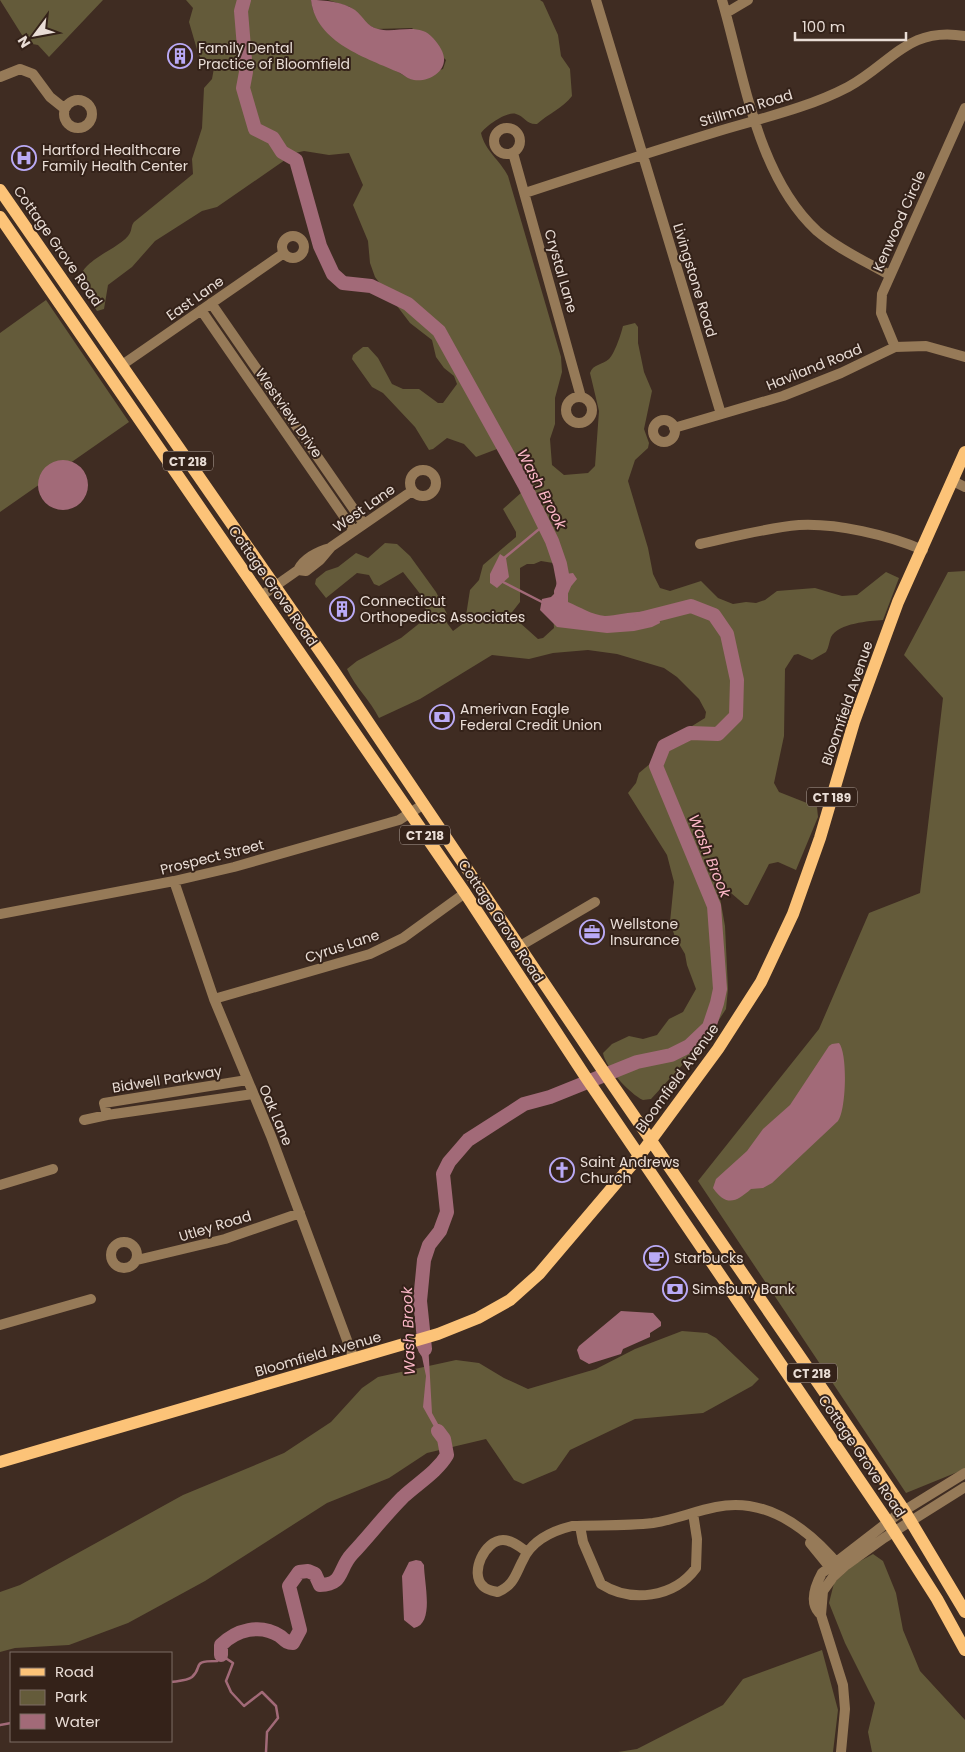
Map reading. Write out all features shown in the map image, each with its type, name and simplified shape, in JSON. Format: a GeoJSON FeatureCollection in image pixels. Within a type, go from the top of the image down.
{"type":"FeatureCollection","features":[{"type":"Feature","properties":{"kind":"main road","name":"Cottage Grove Road"},"geometry":{"type":"LineString","coordinates":[[0,190],[424,804],[610,1081],[755,1290],[900,1521],[937,1599],[965,1650]]}},
{"type":"Feature","properties":{"kind":"main road","name":"Cottage Grove Road"},"geometry":{"type":"LineString","coordinates":[[0,217],[465,893],[585,1076],[734,1293],[965,1612]]}},
{"type":"Feature","properties":{"kind":"main road"},"geometry":{"type":"LineString","coordinates":[[49,288],[62,278]]}},
{"type":"Feature","properties":{"kind":"main road","name":"Bloomfield Avenue"},"geometry":{"type":"LineString","coordinates":[[0,1462],[438,1334],[478,1318],[510,1300],[553,1259],[640,1155],[718,1049],[755,990],[793,914],[820,838],[854,722],[898,602],[923,550],[965,452]]}},
{"type":"Feature","properties":{"kind":"main road"},"geometry":{"type":"LineString","coordinates":[[734,1293],[755,1290]]}},
{"type":"Feature","properties":{"kind":"street"},"geometry":{"type":"LineString","coordinates":[[596,0],[643,154]]}},
{"type":"Feature","properties":{"kind":"street"},"geometry":{"type":"LineString","coordinates":[[722,0],[754,120],[784,189],[803,215],[826,238],[889,275]]}},
{"type":"Feature","properties":{"kind":"street"},"geometry":{"type":"LineString","coordinates":[[726,13],[748,0]]}},
{"type":"Feature","properties":{"kind":"street","name":"Stillman Road"},"geometry":{"type":"LineString","coordinates":[[525,194],[643,154],[808,104],[849,86],[892,54],[920,38],[948,33],[965,36]]}},
{"type":"Feature","properties":{"kind":"street"},"geometry":{"type":"LineString","coordinates":[[0,77],[20,69],[33,74],[50,97],[65,109]]}},
{"type":"Feature","properties":{"kind":"street","name":"Kenwood Circle"},"geometry":{"type":"LineString","coordinates":[[895,347],[883,321],[880,306],[889,275],[965,108]]}},
{"type":"Feature","properties":{"kind":"street","name":"Crystal Lane"},"geometry":{"type":"LineString","coordinates":[[513,153],[582,397]]}},
{"type":"Feature","properties":{"kind":"street","name":"Livingstone Road"},"geometry":{"type":"LineString","coordinates":[[643,154],[721,414]]}},
{"type":"Feature","properties":{"kind":"street","name":"East Lane"},"geometry":{"type":"LineString","coordinates":[[122,365],[284,253]]}},
{"type":"Feature","properties":{"kind":"street","name":"Westview Drive"},"geometry":{"type":"LineString","coordinates":[[211,303],[364,524]]}},
{"type":"Feature","properties":{"kind":"street","name":"Westview Drive"},"geometry":{"type":"LineString","coordinates":[[201,310],[354,532]]}},
{"type":"Feature","properties":{"kind":"street","name":"Haviland Road"},"geometry":{"type":"LineString","coordinates":[[674,428],[783,396],[841,373],[895,347],[926,346],[965,357]]}},
{"type":"Feature","properties":{"kind":"street"},"geometry":{"type":"LineString","coordinates":[[953,481],[965,487]]}},
{"type":"Feature","properties":{"kind":"street","name":"West Lane"},"geometry":{"type":"LineString","coordinates":[[261,596],[298,570],[306,571],[320,560],[330,547],[412,490]]}},
{"type":"Feature","properties":{"kind":"street"},"geometry":{"type":"LineString","coordinates":[[700,544],[785,526],[816,525],[875,534],[923,550]]}},
{"type":"Feature","properties":{"kind":"street","name":"Prospect Street"},"geometry":{"type":"LineString","coordinates":[[0,914],[174,881],[234,867],[399,820],[424,804]]}},
{"type":"Feature","properties":{"kind":"street","name":"Oak Lane"},"geometry":{"type":"LineString","coordinates":[[174,881],[214,999],[300,1212],[354,1359]]}},
{"type":"Feature","properties":{"kind":"street","name":"Cyrus Lane"},"geometry":{"type":"LineString","coordinates":[[214,999],[370,954],[403,938],[465,893]]}},
{"type":"Feature","properties":{"kind":"street"},"geometry":{"type":"LineString","coordinates":[[520,946],[595,902]]}},
{"type":"Feature","properties":{"kind":"street","name":"Bidwell Parkway"},"geometry":{"type":"LineString","coordinates":[[107,1115],[104,1103],[247,1080]]}},
{"type":"Feature","properties":{"kind":"street","name":"Bidwell Parkway"},"geometry":{"type":"LineString","coordinates":[[84,1120],[253,1094]]}},
{"type":"Feature","properties":{"kind":"street"},"geometry":{"type":"LineString","coordinates":[[0,1185],[53,1169]]}},
{"type":"Feature","properties":{"kind":"street","name":"Utley Road"},"geometry":{"type":"LineString","coordinates":[[136,1260],[155,1258],[225,1239],[300,1212]]}},
{"type":"Feature","properties":{"kind":"street"},"geometry":{"type":"LineString","coordinates":[[0,1325],[91,1299]]}},
{"type":"Feature","properties":{"kind":"street"},"geometry":{"type":"LineString","coordinates":[[841,1752],[845,1709],[843,1685],[821,1615],[823,1590],[836,1568],[965,1473]]}},
{"type":"Feature","properties":{"kind":"street"},"geometry":{"type":"LineString","coordinates":[[900,1521],[965,1487]]}},
{"type":"Feature","properties":{"kind":"street"},"geometry":{"type":"LineString","coordinates":[[527,1552],[514,1543],[504,1540],[494,1542],[488,1546],[478,1572],[478,1579],[484,1587],[498,1592],[511,1584],[527,1552],[548,1534],[560,1529],[580,1526],[653,1523],[743,1503],[763,1508],[793,1523],[836,1568]]}},
{"type":"Feature","properties":{"kind":"street"},"geometry":{"type":"LineString","coordinates":[[580,1526],[583,1542],[600,1584],[623,1594],[647,1594],[663,1592],[678,1586],[696,1568],[697,1539],[693,1513]]}},
{"type":"Feature","properties":{"kind":"green space"},"geometry":{"type":"Polygon","coordinates":[[[0,0],[103,0],[49,57],[38,45],[27,43],[0,0]]]}},
{"type":"Feature","properties":{"kind":"green space"},"geometry":{"type":"Polygon","coordinates":[[[186,0],[311,0],[313,10],[323,28],[410,79],[443,69],[446,60],[412,28],[376,29],[367,24],[350,7],[328,0],[540,0],[543,2],[558,35],[561,56],[570,69],[572,96],[537,124],[531,123],[519,115],[512,114],[497,120],[481,133],[489,150],[508,176],[561,357],[562,372],[555,398],[555,424],[550,439],[552,465],[564,475],[588,473],[595,466],[599,411],[590,373],[595,366],[609,359],[618,343],[623,326],[635,323],[638,327],[638,343],[644,372],[652,391],[644,429],[649,443],[648,448],[635,460],[628,481],[648,548],[653,574],[660,588],[670,591],[701,581],[718,598],[733,604],[756,603],[765,600],[777,591],[815,588],[842,596],[857,595],[886,572],[899,578],[883,620],[847,626],[835,632],[831,637],[826,652],[812,660],[798,654],[794,655],[785,669],[784,736],[774,783],[779,792],[817,807],[818,817],[796,870],[778,862],[769,864],[748,905],[745,905],[731,893],[723,894],[720,898],[725,926],[728,989],[726,1009],[696,1050],[651,1099],[643,1100],[625,1086],[608,1065],[603,1053],[612,1044],[629,1036],[643,1039],[657,1035],[669,1019],[683,1012],[696,989],[685,954],[675,937],[670,922],[674,882],[667,855],[628,793],[636,783],[639,773],[663,753],[671,739],[705,718],[706,712],[699,699],[677,677],[664,668],[617,654],[588,650],[553,653],[529,659],[492,655],[420,699],[379,718],[354,682],[347,669],[357,661],[401,638],[426,618],[425,600],[403,572],[379,586],[374,584],[369,575],[357,573],[326,598],[315,584],[316,579],[326,571],[338,567],[356,553],[368,558],[385,543],[397,544],[410,556],[436,592],[447,614],[447,623],[453,631],[465,622],[470,590],[479,580],[483,565],[516,537],[516,532],[503,509],[522,492],[497,449],[476,457],[464,444],[447,438],[429,450],[415,427],[383,393],[372,387],[352,359],[353,355],[363,347],[368,347],[378,358],[392,384],[403,389],[419,389],[438,403],[443,403],[457,384],[454,376],[444,368],[436,357],[432,340],[410,323],[375,277],[370,263],[368,241],[353,205],[363,185],[349,153],[329,155],[304,151],[295,153],[217,207],[202,211],[155,241],[132,267],[108,285],[104,309],[97,311],[79,284],[85,268],[125,239],[130,233],[134,222],[193,174],[192,159],[202,128],[204,88],[212,79],[214,68],[212,64],[202,60],[198,53],[189,22],[193,8],[186,0]],[[541,561],[527,564],[520,568],[520,602],[509,616],[511,621],[519,622],[538,639],[543,638],[554,628],[552,598],[561,581],[559,564],[541,561]]]}},
{"type":"Feature","properties":{"kind":"green space"},"geometry":{"type":"Polygon","coordinates":[[[46,300],[129,422],[0,512],[0,333],[46,300]]]}},
{"type":"Feature","properties":{"kind":"green space"},"geometry":{"type":"Polygon","coordinates":[[[965,571],[965,1469],[906,1493],[698,1181],[819,1029],[869,913],[920,893],[943,698],[904,655],[948,572],[965,571]]]}},
{"type":"Feature","properties":{"kind":"green space"},"geometry":{"type":"Polygon","coordinates":[[[682,1331],[707,1333],[716,1338],[759,1379],[752,1386],[703,1413],[635,1419],[570,1450],[556,1470],[523,1484],[514,1480],[486,1439],[427,1453],[389,1478],[327,1503],[205,1581],[128,1623],[69,1645],[15,1648],[0,1652],[0,1592],[20,1585],[183,1495],[284,1453],[331,1422],[362,1388],[378,1377],[456,1360],[479,1363],[504,1378],[528,1389],[596,1369],[635,1349],[682,1331]]]}},
{"type":"Feature","properties":{"kind":"green space"},"geometry":{"type":"Polygon","coordinates":[[[873,1554],[883,1561],[896,1593],[903,1630],[920,1671],[965,1720],[965,1752],[872,1752],[868,1732],[875,1703],[845,1643],[829,1603],[834,1583],[853,1565],[873,1554]]]}},
{"type":"Feature","properties":{"kind":"green space"},"geometry":{"type":"Polygon","coordinates":[[[822,1650],[838,1710],[833,1752],[618,1752],[637,1749],[723,1705],[743,1679],[822,1650]]]}},
{"type":"Feature","properties":{"kind":"water"},"geometry":{"type":"Polygon","coordinates":[[[311,0],[334,2],[350,7],[358,12],[374,28],[384,30],[412,29],[426,32],[434,38],[441,49],[444,63],[441,69],[430,78],[424,80],[409,79],[400,73],[359,55],[333,38],[322,27],[315,15],[311,0]]]}},
{"type":"Feature","properties":{"kind":"water"},"geometry":{"type":"Polygon","coordinates":[[[63,460],[81,467],[88,485],[81,503],[63,510],[45,503],[38,485],[45,467],[63,460]]]}},
{"type":"Feature","properties":{"kind":"water"},"geometry":{"type":"Polygon","coordinates":[[[500,554],[506,558],[509,577],[497,588],[490,583],[490,574],[500,554]]]}},
{"type":"Feature","properties":{"kind":"water"},"geometry":{"type":"Polygon","coordinates":[[[573,573],[577,579],[568,590],[568,602],[605,616],[648,612],[659,617],[660,623],[634,631],[607,633],[557,627],[540,610],[542,599],[551,597],[555,593],[558,575],[573,573]]]}},
{"type":"Feature","properties":{"kind":"water"},"geometry":{"type":"Polygon","coordinates":[[[839,1043],[844,1058],[845,1082],[843,1106],[838,1121],[772,1183],[763,1188],[751,1189],[737,1199],[727,1200],[723,1198],[713,1188],[716,1179],[747,1151],[763,1129],[790,1105],[829,1046],[839,1043]]]}},
{"type":"Feature","properties":{"kind":"water"},"geometry":{"type":"Polygon","coordinates":[[[621,1311],[653,1313],[661,1322],[661,1326],[650,1333],[650,1337],[623,1349],[621,1354],[589,1364],[580,1359],[577,1350],[579,1346],[621,1311]]]}},
{"type":"Feature","properties":{"kind":"water"},"geometry":{"type":"Polygon","coordinates":[[[428,1342],[432,1413],[447,1440],[444,1465],[429,1481],[424,1476],[433,1468],[442,1450],[442,1441],[423,1407],[426,1376],[422,1357],[416,1346],[428,1342]]]}},
{"type":"Feature","properties":{"kind":"water"},"geometry":{"type":"Polygon","coordinates":[[[421,1561],[424,1565],[427,1601],[424,1619],[420,1625],[414,1628],[404,1620],[402,1576],[409,1562],[421,1561]]]}},
{"type":"Feature","properties":{"kind":"waterway","name":"Wash Brook"},"geometry":{"type":"LineString","coordinates":[[244,0],[241,11],[246,72],[243,88],[255,129],[273,138],[282,152],[296,160],[320,246],[333,274],[343,283],[371,286],[408,304],[439,331],[524,484],[552,541],[560,564],[564,585],[561,592]]}},
{"type":"Feature","properties":{"kind":"waterway"},"geometry":{"type":"LineString","coordinates":[[503,559],[544,525]]}},
{"type":"Feature","properties":{"kind":"waterway"},"geometry":{"type":"LineString","coordinates":[[503,582],[542,602]]}},
{"type":"Feature","properties":{"kind":"waterway","name":"Wash Brook"},"geometry":{"type":"LineString","coordinates":[[425,1349],[420,1301],[424,1260],[429,1245],[440,1231],[447,1212],[443,1174],[449,1162],[468,1140],[524,1104],[550,1097],[637,1062],[671,1055],[689,1046],[709,1027],[717,1003],[720,989],[714,906],[656,766],[664,746],[690,733],[718,734],[736,716],[737,680],[727,634],[714,615],[691,606],[640,619]]}},
{"type":"Feature","properties":{"kind":"waterway","name":"Wash Brook"},"geometry":{"type":"LineString","coordinates":[[221,1655],[221,1645],[234,1635],[249,1630],[256,1629],[272,1632],[287,1642],[293,1643],[300,1630],[289,1586],[299,1572],[308,1571],[315,1574],[320,1585],[328,1584],[337,1579],[348,1560],[390,1511],[443,1461],[447,1455],[444,1439],[438,1431]]}},
{"type":"Feature","properties":{"kind":"waterway"},"geometry":{"type":"LineString","coordinates":[[172,1682],[192,1677],[200,1663],[217,1661],[221,1655],[233,1663],[226,1681],[231,1692],[244,1706],[262,1692],[276,1706],[278,1718],[267,1732],[266,1752]]}},
{"type":"Feature","properties":{"kind":"waterway","name":"Wash Brook"},"geometry":{"type":"LineString","coordinates":[[0,1725],[10,1723]]}},
{"type":"Feature","properties":{"kind":"place","name":"Family Dental Practice of Bloomfield"},"geometry":{"type":"Point","coordinates":[180,56]}},
{"type":"Feature","properties":{"kind":"place","name":"Hartford Healthcare Family Health Center"},"geometry":{"type":"Point","coordinates":[24,158]}},
{"type":"Feature","properties":{"kind":"place","name":"Connecticut Orthopedics Associates"},"geometry":{"type":"Point","coordinates":[342,609]}},
{"type":"Feature","properties":{"kind":"place","name":"Amerivan Eagle Federal Credit Union"},"geometry":{"type":"Point","coordinates":[442,717]}},
{"type":"Feature","properties":{"kind":"place","name":"Wellstone Insurance"},"geometry":{"type":"Point","coordinates":[592,932]}},
{"type":"Feature","properties":{"kind":"place","name":"Saint Andrews Church"},"geometry":{"type":"Point","coordinates":[562,1170]}},
{"type":"Feature","properties":{"kind":"place","name":"Starbucks"},"geometry":{"type":"Point","coordinates":[656,1258]}},
{"type":"Feature","properties":{"kind":"place","name":"Simsbury Bank"},"geometry":{"type":"Point","coordinates":[675,1289]}}]}
